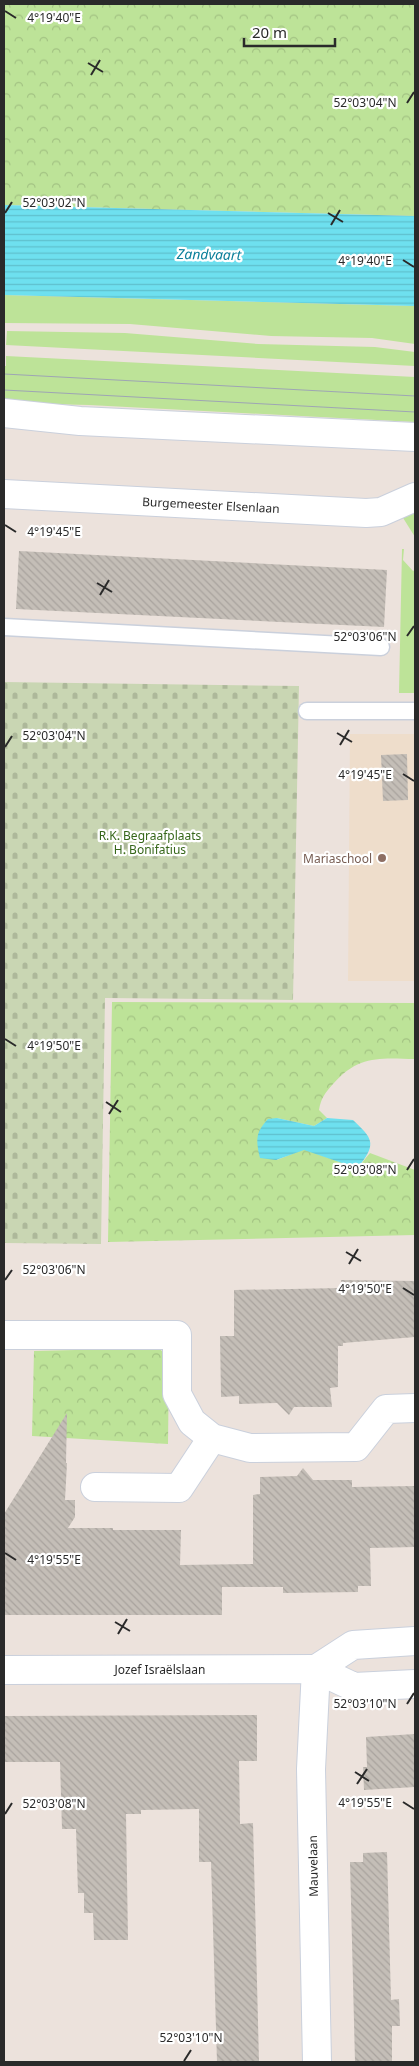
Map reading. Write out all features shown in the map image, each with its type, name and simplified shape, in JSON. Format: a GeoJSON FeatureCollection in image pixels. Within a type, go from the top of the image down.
{"type":"FeatureCollection","features":[{"type":"Feature","properties":{"kind":"street"},"geometry":{"type":"LineString","coordinates":[[4,413],[80,421],[415,437]]}},
{"type":"Feature","properties":{"kind":"street"},"geometry":{"type":"LineString","coordinates":[[4,427],[80,421]]}},
{"type":"Feature","properties":{"kind":"street","name":"Burgemeester Elsenlaan"},"geometry":{"type":"LineString","coordinates":[[4,494],[366,513],[381,512],[415,497]]}},
{"type":"Feature","properties":{"kind":"street"},"geometry":{"type":"LineString","coordinates":[[4,1335],[177,1336],[177,1394],[192,1422],[212,1438],[250,1448],[356,1447],[386,1409],[415,1408]]}},
{"type":"Feature","properties":{"kind":"street"},"geometry":{"type":"LineString","coordinates":[[94,1487],[179,1488],[212,1438]]}},
{"type":"Feature","properties":{"kind":"street"},"geometry":{"type":"LineString","coordinates":[[316,1669],[353,1645],[415,1640]]}},
{"type":"Feature","properties":{"kind":"street","name":"Jozef Israëlslaan"},"geometry":{"type":"LineString","coordinates":[[4,1670],[316,1669],[354,1687],[415,1684]]}},
{"type":"Feature","properties":{"kind":"street","name":"Mauvelaan"},"geometry":{"type":"LineString","coordinates":[[316,1669],[311,1769],[317,2062]]}},
{"type":"Feature","properties":{"kind":"lane"},"geometry":{"type":"LineString","coordinates":[[4,627],[381,647]]}},
{"type":"Feature","properties":{"kind":"lane"},"geometry":{"type":"LineString","coordinates":[[307,710],[415,712]]}},
{"type":"Feature","properties":{"kind":"shaded area","name":"Mariaschool"},"geometry":{"type":"Polygon","coordinates":[[[350,734],[415,734],[415,981],[348,981],[350,734]]]}},
{"type":"Feature","properties":{"kind":"green space"},"geometry":{"type":"Polygon","coordinates":[[[4,4],[415,4],[415,216],[4,205],[4,4]]]}},
{"type":"Feature","properties":{"kind":"green space"},"geometry":{"type":"Polygon","coordinates":[[[4,295],[415,306],[415,344],[372,338],[271,336],[130,324],[4,323],[4,295]]]}},
{"type":"Feature","properties":{"kind":"green space"},"geometry":{"type":"Polygon","coordinates":[[[7,331],[125,333],[258,344],[375,347],[415,352],[415,366],[6,345],[7,331]]]}},
{"type":"Feature","properties":{"kind":"green space"},"geometry":{"type":"Polygon","coordinates":[[[6,356],[415,377],[415,422],[89,405],[4,403],[4,366],[6,366],[6,356]]]}},
{"type":"Feature","properties":{"kind":"green space"},"geometry":{"type":"Polygon","coordinates":[[[415,505],[415,537],[400,513],[415,505]]]}},
{"type":"Feature","properties":{"kind":"green space"},"geometry":{"type":"Polygon","coordinates":[[[402,549],[404,549],[403,560],[413,571],[415,570],[415,693],[399,693],[402,549]]]}},
{"type":"Feature","properties":{"kind":"green space","name":"R.K. Begraafplaats H. Bonifatius"},"geometry":{"type":"Polygon","coordinates":[[[4,682],[299,686],[293,1000],[105,998],[101,1244],[4,1243],[4,682]]]}},
{"type":"Feature","properties":{"kind":"green space"},"geometry":{"type":"Polygon","coordinates":[[[112,1002],[415,1003],[415,1059],[391,1058],[370,1060],[351,1068],[326,1093],[319,1110],[327,1118],[314,1126],[277,1118],[277,1160],[304,1149],[351,1166],[360,1165],[370,1153],[415,1170],[415,1235],[108,1242],[112,1002]]]}},
{"type":"Feature","properties":{"kind":"green space"},"geometry":{"type":"Polygon","coordinates":[[[159,1348],[169,1359],[168,1444],[32,1436],[34,1351],[159,1348]]]}},
{"type":"Feature","properties":{"kind":"water","name":"Zandvaart"},"geometry":{"type":"Polygon","coordinates":[[[4,205],[415,216],[415,306],[4,295],[4,205]]]}},
{"type":"Feature","properties":{"kind":"water"},"geometry":{"type":"Polygon","coordinates":[[[277,1118],[314,1126],[327,1118],[353,1120],[368,1136],[370,1141],[369,1151],[360,1165],[351,1166],[304,1150],[276,1160],[260,1158],[257,1141],[261,1128],[268,1119],[277,1118]]]}},
{"type":"Feature","properties":{"kind":"building"},"geometry":{"type":"Polygon","coordinates":[[[19,551],[387,570],[384,627],[16,609],[19,551]]]}},
{"type":"Feature","properties":{"kind":"building"},"geometry":{"type":"Polygon","coordinates":[[[407,754],[408,800],[383,801],[381,755],[407,754]]]}},
{"type":"Feature","properties":{"kind":"building"},"geometry":{"type":"Polygon","coordinates":[[[341,1280],[415,1281],[415,1337],[343,1343],[343,1346],[338,1346],[338,1387],[330,1388],[332,1407],[294,1407],[289,1415],[277,1403],[239,1404],[239,1396],[221,1397],[220,1336],[234,1336],[234,1290],[341,1288],[341,1280]]]}},
{"type":"Feature","properties":{"kind":"building"},"geometry":{"type":"Polygon","coordinates":[[[67,1413],[65,1500],[75,1500],[75,1517],[68,1528],[181,1530],[180,1565],[253,1564],[253,1495],[260,1494],[260,1477],[297,1476],[303,1468],[313,1480],[352,1480],[352,1487],[415,1486],[415,1547],[370,1548],[371,1586],[358,1586],[358,1592],[283,1593],[283,1587],[222,1587],[222,1615],[4,1615],[4,1514],[67,1413]]]}},
{"type":"Feature","properties":{"kind":"building"},"geometry":{"type":"Polygon","coordinates":[[[257,1715],[257,1761],[239,1761],[240,1824],[253,1823],[259,2062],[217,2062],[211,1862],[199,1862],[199,1809],[141,1810],[141,1814],[126,1814],[128,1940],[94,1940],[93,1913],[84,1913],[84,1893],[78,1893],[76,1829],[62,1829],[60,1762],[4,1762],[4,1716],[257,1715]]]}},
{"type":"Feature","properties":{"kind":"building"},"geometry":{"type":"Polygon","coordinates":[[[415,1734],[415,1787],[364,1790],[363,1767],[367,1767],[366,1737],[415,1734]]]}},
{"type":"Feature","properties":{"kind":"building"},"geometry":{"type":"Polygon","coordinates":[[[387,1852],[391,2000],[399,1999],[400,2026],[392,2026],[392,2062],[355,2062],[350,1862],[363,1862],[363,1853],[387,1852]]]}},
{"type":"Feature","properties":{"kind":"tram line"},"geometry":{"type":"LineString","coordinates":[[4,374],[415,396]]}},
{"type":"Feature","properties":{"kind":"tram line"},"geometry":{"type":"LineString","coordinates":[[4,390],[415,412]]}},
{"type":"Feature","properties":{"kind":"place","name":"Mariaschool"},"geometry":{"type":"Point","coordinates":[382,858]}}]}
